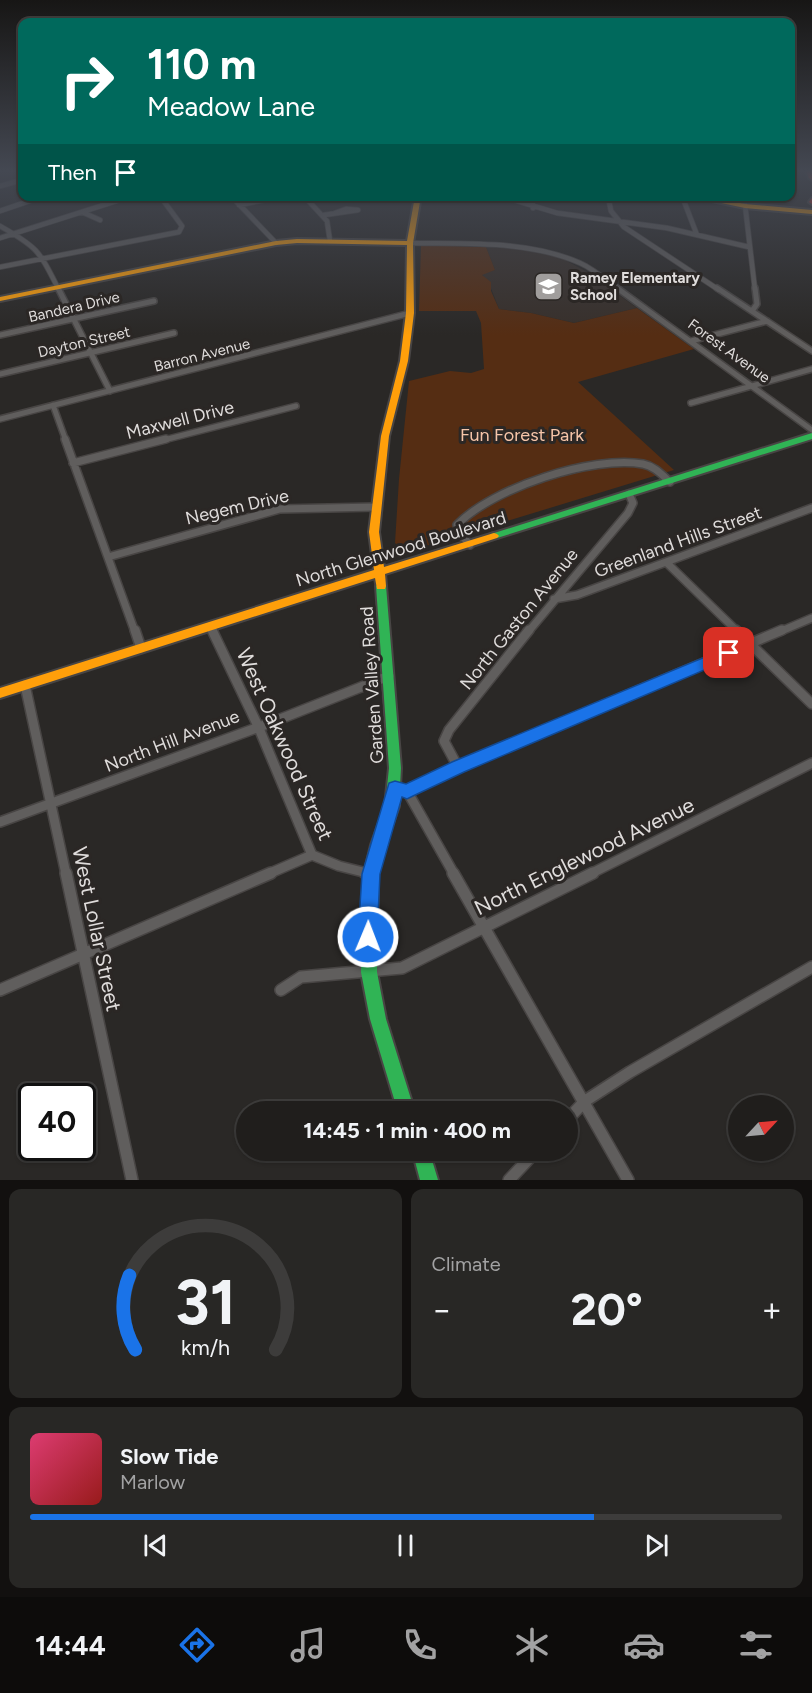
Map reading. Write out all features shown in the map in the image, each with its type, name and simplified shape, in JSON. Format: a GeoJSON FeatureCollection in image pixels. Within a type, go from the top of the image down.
{"type":"FeatureCollection","features":[{"type":"Feature","properties":{"kind":"street"},"geometry":{"type":"LineString","coordinates":[[0,238],[42,225]]}},
{"type":"Feature","properties":{"kind":"street"},"geometry":{"type":"LineString","coordinates":[[0,267],[179,232],[181,225]]}},
{"type":"Feature","properties":{"kind":"street"},"geometry":{"type":"LineString","coordinates":[[259,225],[276,243]]}},
{"type":"Feature","properties":{"kind":"street"},"geometry":{"type":"LineString","coordinates":[[329,225],[330,241]]}},
{"type":"Feature","properties":{"kind":"street","name":"Garden Valley Road"},"geometry":{"type":"LineString","coordinates":[[407,791],[395,788],[394,731],[374,532],[385,436],[404,361],[410,314],[410,243],[413,225]]}},
{"type":"Feature","properties":{"kind":"street"},"geometry":{"type":"LineString","coordinates":[[623,225],[812,351]]}},
{"type":"Feature","properties":{"kind":"street"},"geometry":{"type":"LineString","coordinates":[[648,225],[749,247]]}},
{"type":"Feature","properties":{"kind":"street"},"geometry":{"type":"LineString","coordinates":[[693,225],[697,235]]}},
{"type":"Feature","properties":{"kind":"street"},"geometry":{"type":"LineString","coordinates":[[747,225],[757,304],[752,311]]}},
{"type":"Feature","properties":{"kind":"street"},"geometry":{"type":"LineString","coordinates":[[0,226],[31,243],[42,259],[110,391]]}},
{"type":"Feature","properties":{"kind":"street","name":"Forest Avenue"},"geometry":{"type":"LineString","coordinates":[[0,299],[276,243],[330,241],[506,245],[540,250],[568,258],[592,269],[812,430]]}},
{"type":"Feature","properties":{"kind":"street","name":"Bandera Drive"},"geometry":{"type":"LineString","coordinates":[[0,335],[154,301]]}},
{"type":"Feature","properties":{"kind":"street","name":"Barron Avenue"},"geometry":{"type":"LineString","coordinates":[[0,419],[410,314]]}},
{"type":"Feature","properties":{"kind":"street"},"geometry":{"type":"LineString","coordinates":[[691,341],[766,321]]}},
{"type":"Feature","properties":{"kind":"street","name":"Dayton Street"},"geometry":{"type":"LineString","coordinates":[[0,374],[174,333]]}},
{"type":"Feature","properties":{"kind":"street"},"geometry":{"type":"LineString","coordinates":[[691,404],[812,369]]}},
{"type":"Feature","properties":{"kind":"street"},"geometry":{"type":"LineString","coordinates":[[53,405],[141,648]]}},
{"type":"Feature","properties":{"kind":"street","name":"Maxwell Drive"},"geometry":{"type":"LineString","coordinates":[[73,464],[296,406]]}},
{"type":"Feature","properties":{"kind":"street","name":"North Glenwood Boulevard"},"geometry":{"type":"LineString","coordinates":[[0,693],[812,436]]}},
{"type":"Feature","properties":{"kind":"street"},"geometry":{"type":"LineString","coordinates":[[470,544],[459,532],[458,525],[466,514],[490,498],[529,483],[588,468],[634,463],[652,467],[670,482]]}},
{"type":"Feature","properties":{"kind":"street","name":"North Gaston Avenue"},"geometry":{"type":"LineString","coordinates":[[458,767],[444,741],[449,730],[554,599],[628,513],[633,503],[629,494]]}},
{"type":"Feature","properties":{"kind":"street","name":"Negem Drive"},"geometry":{"type":"LineString","coordinates":[[108,556],[280,509],[376,507]]}},
{"type":"Feature","properties":{"kind":"street","name":"Greenland Hills Street"},"geometry":{"type":"LineString","coordinates":[[554,599],[577,596],[812,508]]}},
{"type":"Feature","properties":{"kind":"street"},"geometry":{"type":"LineString","coordinates":[[667,563],[812,705]]}},
{"type":"Feature","properties":{"kind":"street"},"geometry":{"type":"LineString","coordinates":[[628,1180],[485,924],[407,791],[458,767],[812,618]]}},
{"type":"Feature","properties":{"kind":"street","name":"West Oakwood Street"},"geometry":{"type":"LineString","coordinates":[[210,626],[258,726],[312,855],[339,866],[371,874]]}},
{"type":"Feature","properties":{"kind":"street","name":"North Hill Avenue"},"geometry":{"type":"LineString","coordinates":[[0,822],[388,676]]}},
{"type":"Feature","properties":{"kind":"street","name":"West Lollar Street"},"geometry":{"type":"LineString","coordinates":[[25,685],[132,1180]]}},
{"type":"Feature","properties":{"kind":"street","name":"North Englewood Avenue"},"geometry":{"type":"LineString","coordinates":[[281,990],[301,977],[402,968],[485,924],[812,763]]}},
{"type":"Feature","properties":{"kind":"street"},"geometry":{"type":"LineString","coordinates":[[395,788],[392,806],[378,845],[371,874],[368,905],[369,972],[378,1018],[404,1101]]}},
{"type":"Feature","properties":{"kind":"street"},"geometry":{"type":"LineString","coordinates":[[0,990],[312,855]]}},
{"type":"Feature","properties":{"kind":"street"},"geometry":{"type":"LineString","coordinates":[[578,1108],[585,1101],[630,1072],[812,967]]}},
{"type":"Feature","properties":{"kind":"street"},"geometry":{"type":"LineString","coordinates":[[423,1161],[429,1180]]}},
{"type":"Feature","properties":{"kind":"street"},"geometry":{"type":"LineString","coordinates":[[509,1180],[527,1161]]}},
{"type":"Feature","properties":{"kind":"shaded area","name":"Ramey Elementary School"},"geometry":{"type":"Polygon","coordinates":[[[486,247],[545,253],[565,260],[589,273],[637,308],[574,323],[531,313],[499,309],[489,283],[481,274],[495,270],[486,247]]]}},
{"type":"Feature","properties":{"kind":"green space","name":"Fun Forest Park"},"geometry":{"type":"Polygon","coordinates":[[[421,245],[486,247],[495,270],[482,275],[491,282],[491,291],[499,309],[531,313],[574,323],[637,308],[694,349],[578,382],[674,470],[406,552],[395,543],[409,381],[450,371],[471,373],[484,369],[481,323],[476,311],[419,311],[421,245]]]}},
{"type":"Feature","properties":{"kind":"traffic: fast"},"geometry":{"type":"LineString","coordinates":[[494,536],[812,436]]}},
{"type":"Feature","properties":{"kind":"traffic: fast"},"geometry":{"type":"LineString","coordinates":[[381,586],[395,768],[392,806],[378,845],[371,874],[369,972],[378,1019],[404,1101]]}},
{"type":"Feature","properties":{"kind":"traffic: fast"},"geometry":{"type":"LineString","coordinates":[[423,1161],[429,1180]]}},
{"type":"Feature","properties":{"kind":"traffic: slow"},"geometry":{"type":"LineString","coordinates":[[381,586],[374,532],[385,436],[404,361],[410,313],[410,243],[413,225]]}},
{"type":"Feature","properties":{"kind":"traffic: slow"},"geometry":{"type":"LineString","coordinates":[[0,299],[276,243],[297,241],[410,243]]}},
{"type":"Feature","properties":{"kind":"traffic: slow"},"geometry":{"type":"LineString","coordinates":[[0,693],[494,536]]}},
{"type":"Feature","properties":{"kind":"place","name":"Ramey Elementary School"},"geometry":{"type":"Point","coordinates":[549,287]}},
{"type":"Feature","properties":{"kind":"route"},"geometry":{"type":"LineString","coordinates":[[368,937],[371,874],[378,845],[392,806],[395,788],[407,791],[458,767],[729,653]]}}]}
